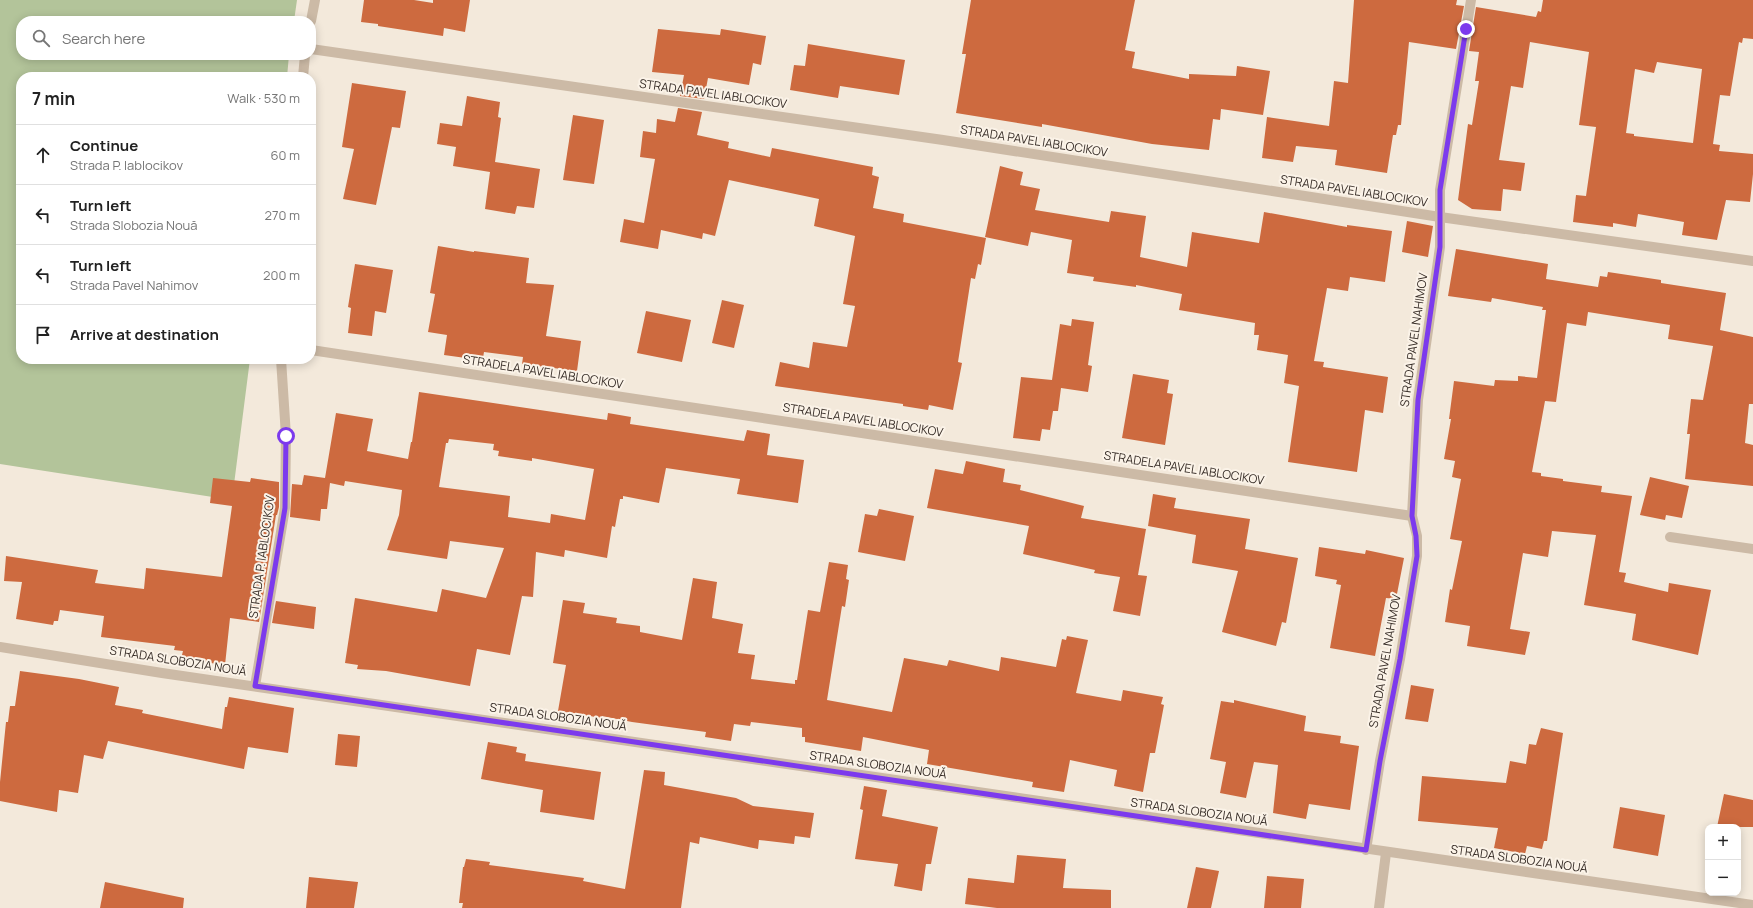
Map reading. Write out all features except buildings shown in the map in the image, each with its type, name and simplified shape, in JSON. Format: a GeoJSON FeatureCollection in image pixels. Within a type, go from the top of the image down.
{"type":"FeatureCollection","features":[{"type":"Feature","properties":{"kind":"street"},"geometry":{"type":"LineString","coordinates":[[312,16],[315,0]]}},
{"type":"Feature","properties":{"kind":"street","name":"STRADA PAVEL NAHIMOV"},"geometry":{"type":"LineString","coordinates":[[1366,850],[1380,761],[1400,659],[1417,556],[1416,536],[1412,516],[1418,400],[1440,247],[1440,190],[1471,0]]}},
{"type":"Feature","properties":{"kind":"street","name":"STRADA PAVEL IABLOCIKOV"},"geometry":{"type":"LineString","coordinates":[[316,50],[944,140],[1440,217],[1753,261]]}},
{"type":"Feature","properties":{"kind":"street"},"geometry":{"type":"LineString","coordinates":[[303,72],[305,60]]}},
{"type":"Feature","properties":{"kind":"street","name":"STRADELA PAVEL IABLOCIKOV"},"geometry":{"type":"LineString","coordinates":[[316,351],[1412,516]]}},
{"type":"Feature","properties":{"kind":"street","name":"STRADA P. IABLOCIKOV"},"geometry":{"type":"LineString","coordinates":[[255,686],[285,508],[286,436],[281,364]]}},
{"type":"Feature","properties":{"kind":"street"},"geometry":{"type":"LineString","coordinates":[[1670,537],[1753,549]]}},
{"type":"Feature","properties":{"kind":"street","name":"STRADA SLOBOZIA NOUĂ"},"geometry":{"type":"LineString","coordinates":[[0,647],[255,686],[1753,906]]}},
{"type":"Feature","properties":{"kind":"street"},"geometry":{"type":"LineString","coordinates":[[1378,908],[1386,853]]}},
{"type":"Feature","properties":{"kind":"green space"},"geometry":{"type":"Polygon","coordinates":[[[0,0],[297,0],[295,16],[16,16],[16,60],[289,60],[287,72],[16,72],[16,364],[249,364],[232,500],[0,464],[0,0]]]}},
{"type":"Feature","properties":{"kind":"route"},"geometry":{"type":"LineString","coordinates":[[286,436],[285,508],[255,686],[1366,850],[1380,761],[1400,659],[1417,556],[1416,536],[1412,516],[1418,400],[1440,247],[1440,190],[1466,29]]}}]}
